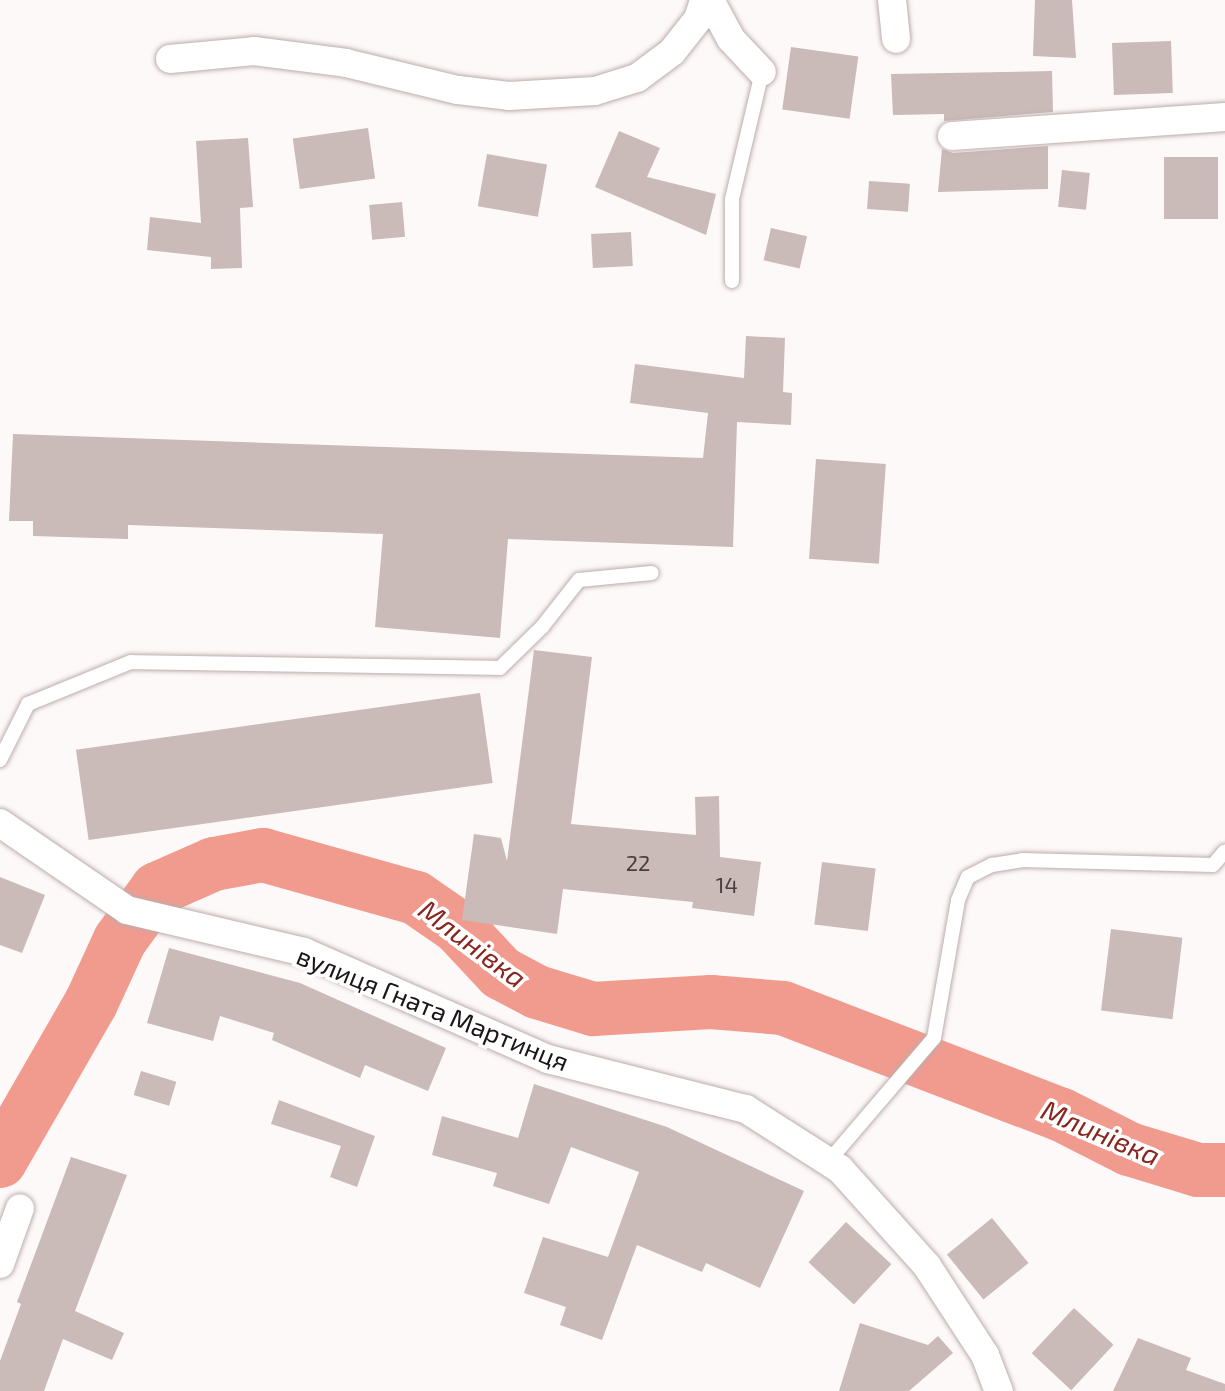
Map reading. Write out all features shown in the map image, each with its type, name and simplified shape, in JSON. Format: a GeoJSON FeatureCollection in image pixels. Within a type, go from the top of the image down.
{"type":"FeatureCollection","features":[{"type":"Feature","properties":{"kind":"street"},"geometry":{"type":"LineString","coordinates":[[170,59],[254,51],[346,63],[458,90],[509,96],[595,91],[637,78],[672,52],[698,19],[707,0]]}},
{"type":"Feature","properties":{"kind":"street"},"geometry":{"type":"LineString","coordinates":[[707,0],[731,39],[762,72]]}},
{"type":"Feature","properties":{"kind":"street"},"geometry":{"type":"LineString","coordinates":[[892,0],[896,39]]}},
{"type":"Feature","properties":{"kind":"street"},"geometry":{"type":"LineString","coordinates":[[952,136],[1225,117]]}},
{"type":"Feature","properties":{"kind":"street","name":"вулиця Гната Мартинця"},"geometry":{"type":"LineString","coordinates":[[0,823],[127,910],[304,952],[548,1059],[746,1109],[828,1162],[927,1266],[985,1355],[999,1391]]}},
{"type":"Feature","properties":{"kind":"street"},"geometry":{"type":"LineString","coordinates":[[0,1264],[20,1208]]}},
{"type":"Feature","properties":{"kind":"lane"},"geometry":{"type":"LineString","coordinates":[[732,281],[732,199],[762,72]]}},
{"type":"Feature","properties":{"kind":"lane"},"geometry":{"type":"LineString","coordinates":[[0,760],[28,704],[131,662],[500,668],[542,627],[579,580],[652,573]]}},
{"type":"Feature","properties":{"kind":"lane"},"geometry":{"type":"LineString","coordinates":[[828,1162],[934,1038],[958,900],[968,877],[992,865],[1022,860],[1213,865],[1225,851]]}},
{"type":"Feature","properties":{"kind":"building"},"geometry":{"type":"Polygon","coordinates":[[[1035,0],[1072,0],[1076,58],[1033,56],[1035,0]]]}},
{"type":"Feature","properties":{"kind":"building"},"geometry":{"type":"Polygon","coordinates":[[[1171,41],[1173,93],[1114,95],[1112,43],[1171,41]]]}},
{"type":"Feature","properties":{"kind":"building"},"geometry":{"type":"Polygon","coordinates":[[[791,47],[858,56],[850,119],[782,109],[791,47]]]}},
{"type":"Feature","properties":{"kind":"building"},"geometry":{"type":"Polygon","coordinates":[[[1052,71],[1053,112],[944,121],[944,114],[893,115],[891,74],[1052,71]]]}},
{"type":"Feature","properties":{"kind":"building"},"geometry":{"type":"Polygon","coordinates":[[[368,128],[375,179],[300,189],[293,139],[368,128]]]}},
{"type":"Feature","properties":{"kind":"building"},"geometry":{"type":"Polygon","coordinates":[[[619,131],[660,148],[647,177],[716,194],[706,235],[595,187],[619,131]]]}},
{"type":"Feature","properties":{"kind":"building"},"geometry":{"type":"Polygon","coordinates":[[[248,138],[253,207],[240,208],[242,268],[211,269],[211,257],[147,250],[150,217],[201,223],[196,141],[248,138]]]}},
{"type":"Feature","properties":{"kind":"building"},"geometry":{"type":"Polygon","coordinates":[[[1048,146],[1048,189],[938,192],[942,149],[953,153],[1048,146]]]}},
{"type":"Feature","properties":{"kind":"building"},"geometry":{"type":"Polygon","coordinates":[[[487,154],[547,165],[538,217],[478,206],[487,154]]]}},
{"type":"Feature","properties":{"kind":"building"},"geometry":{"type":"Polygon","coordinates":[[[1164,157],[1218,157],[1218,219],[1164,219],[1164,157]]]}},
{"type":"Feature","properties":{"kind":"building"},"geometry":{"type":"Polygon","coordinates":[[[1062,170],[1090,173],[1086,210],[1058,207],[1062,170]]]}},
{"type":"Feature","properties":{"kind":"building"},"geometry":{"type":"Polygon","coordinates":[[[869,181],[910,184],[908,212],[867,209],[869,181]]]}},
{"type":"Feature","properties":{"kind":"building"},"geometry":{"type":"Polygon","coordinates":[[[402,202],[405,237],[372,240],[369,205],[402,202]]]}},
{"type":"Feature","properties":{"kind":"building"},"geometry":{"type":"Polygon","coordinates":[[[771,228],[807,236],[800,268],[764,260],[771,228]]]}},
{"type":"Feature","properties":{"kind":"building"},"geometry":{"type":"Polygon","coordinates":[[[631,232],[633,266],[593,268],[591,234],[631,232]]]}},
{"type":"Feature","properties":{"kind":"building"},"geometry":{"type":"Polygon","coordinates":[[[746,336],[785,338],[783,392],[792,393],[791,425],[737,422],[733,547],[508,539],[500,638],[375,627],[383,534],[128,525],[128,539],[33,536],[33,521],[9,521],[13,434],[703,458],[708,413],[630,403],[635,364],[744,378],[746,336]]]}},
{"type":"Feature","properties":{"kind":"building"},"geometry":{"type":"Polygon","coordinates":[[[816,459],[886,464],[879,564],[809,559],[816,459]]]}},
{"type":"Feature","properties":{"kind":"building"},"geometry":{"type":"Polygon","coordinates":[[[534,650],[592,657],[571,824],[696,835],[695,797],[719,796],[720,857],[761,862],[754,916],[692,908],[693,902],[563,889],[557,934],[462,920],[474,834],[501,838],[507,861],[534,650]]]}},
{"type":"Feature","properties":{"kind":"building"},"geometry":{"type":"Polygon","coordinates":[[[480,693],[493,783],[89,840],[76,750],[480,693]]]}},
{"type":"Feature","properties":{"kind":"building"},"geometry":{"type":"Polygon","coordinates":[[[822,862],[876,869],[868,931],[814,925],[822,862]]]}},
{"type":"Feature","properties":{"kind":"building"},"geometry":{"type":"Polygon","coordinates":[[[0,877],[45,895],[22,953],[0,945],[0,877]]]}},
{"type":"Feature","properties":{"kind":"building"},"geometry":{"type":"Polygon","coordinates":[[[1111,929],[1182,938],[1172,1019],[1101,1010],[1111,929]]]}},
{"type":"Feature","properties":{"kind":"building"},"geometry":{"type":"Polygon","coordinates":[[[169,948],[300,983],[446,1048],[428,1091],[365,1065],[360,1078],[272,1040],[274,1033],[220,1016],[213,1041],[147,1023],[169,948]]]}},
{"type":"Feature","properties":{"kind":"building"},"geometry":{"type":"Polygon","coordinates":[[[141,1071],[176,1082],[169,1106],[134,1095],[141,1071]]]}},
{"type":"Feature","properties":{"kind":"building"},"geometry":{"type":"Polygon","coordinates":[[[534,1084],[667,1127],[804,1191],[760,1288],[706,1263],[702,1272],[637,1245],[602,1340],[560,1325],[566,1307],[524,1293],[543,1237],[608,1257],[639,1172],[571,1147],[549,1204],[493,1186],[497,1173],[432,1155],[442,1116],[518,1138],[534,1084]]]}},
{"type":"Feature","properties":{"kind":"building"},"geometry":{"type":"Polygon","coordinates":[[[279,1100],[375,1136],[357,1187],[330,1177],[341,1146],[271,1124],[279,1100]]]}},
{"type":"Feature","properties":{"kind":"building"},"geometry":{"type":"Polygon","coordinates":[[[71,1157],[127,1175],[75,1311],[124,1333],[112,1360],[63,1339],[44,1391],[0,1391],[0,1361],[21,1304],[17,1302],[71,1157]]]}},
{"type":"Feature","properties":{"kind":"building"},"geometry":{"type":"Polygon","coordinates":[[[992,1218],[1029,1263],[983,1300],[947,1255],[992,1218]]]}},
{"type":"Feature","properties":{"kind":"building"},"geometry":{"type":"Polygon","coordinates":[[[846,1222],[891,1264],[854,1305],[808,1262],[846,1222]]]}},
{"type":"Feature","properties":{"kind":"building"},"geometry":{"type":"Polygon","coordinates":[[[1074,1308],[1113,1345],[1071,1390],[1032,1353],[1074,1308]]]}},
{"type":"Feature","properties":{"kind":"building"},"geometry":{"type":"Polygon","coordinates":[[[860,1323],[928,1345],[938,1336],[953,1353],[909,1391],[839,1391],[860,1323]]]}},
{"type":"Feature","properties":{"kind":"building"},"geometry":{"type":"Polygon","coordinates":[[[1138,1338],[1191,1358],[1186,1370],[1225,1384],[1225,1391],[1113,1391],[1138,1338]]]}},
{"type":"Feature","properties":{"kind":"waterway","name":"Млинівка"},"geometry":{"type":"LineString","coordinates":[[0,1161],[91,1003],[120,940],[157,889],[214,864],[263,855],[416,898],[458,927],[501,973],[537,992],[593,1009],[711,1002],[783,1008],[1062,1115],[1129,1149],[1198,1170],[1225,1170]]}}]}
